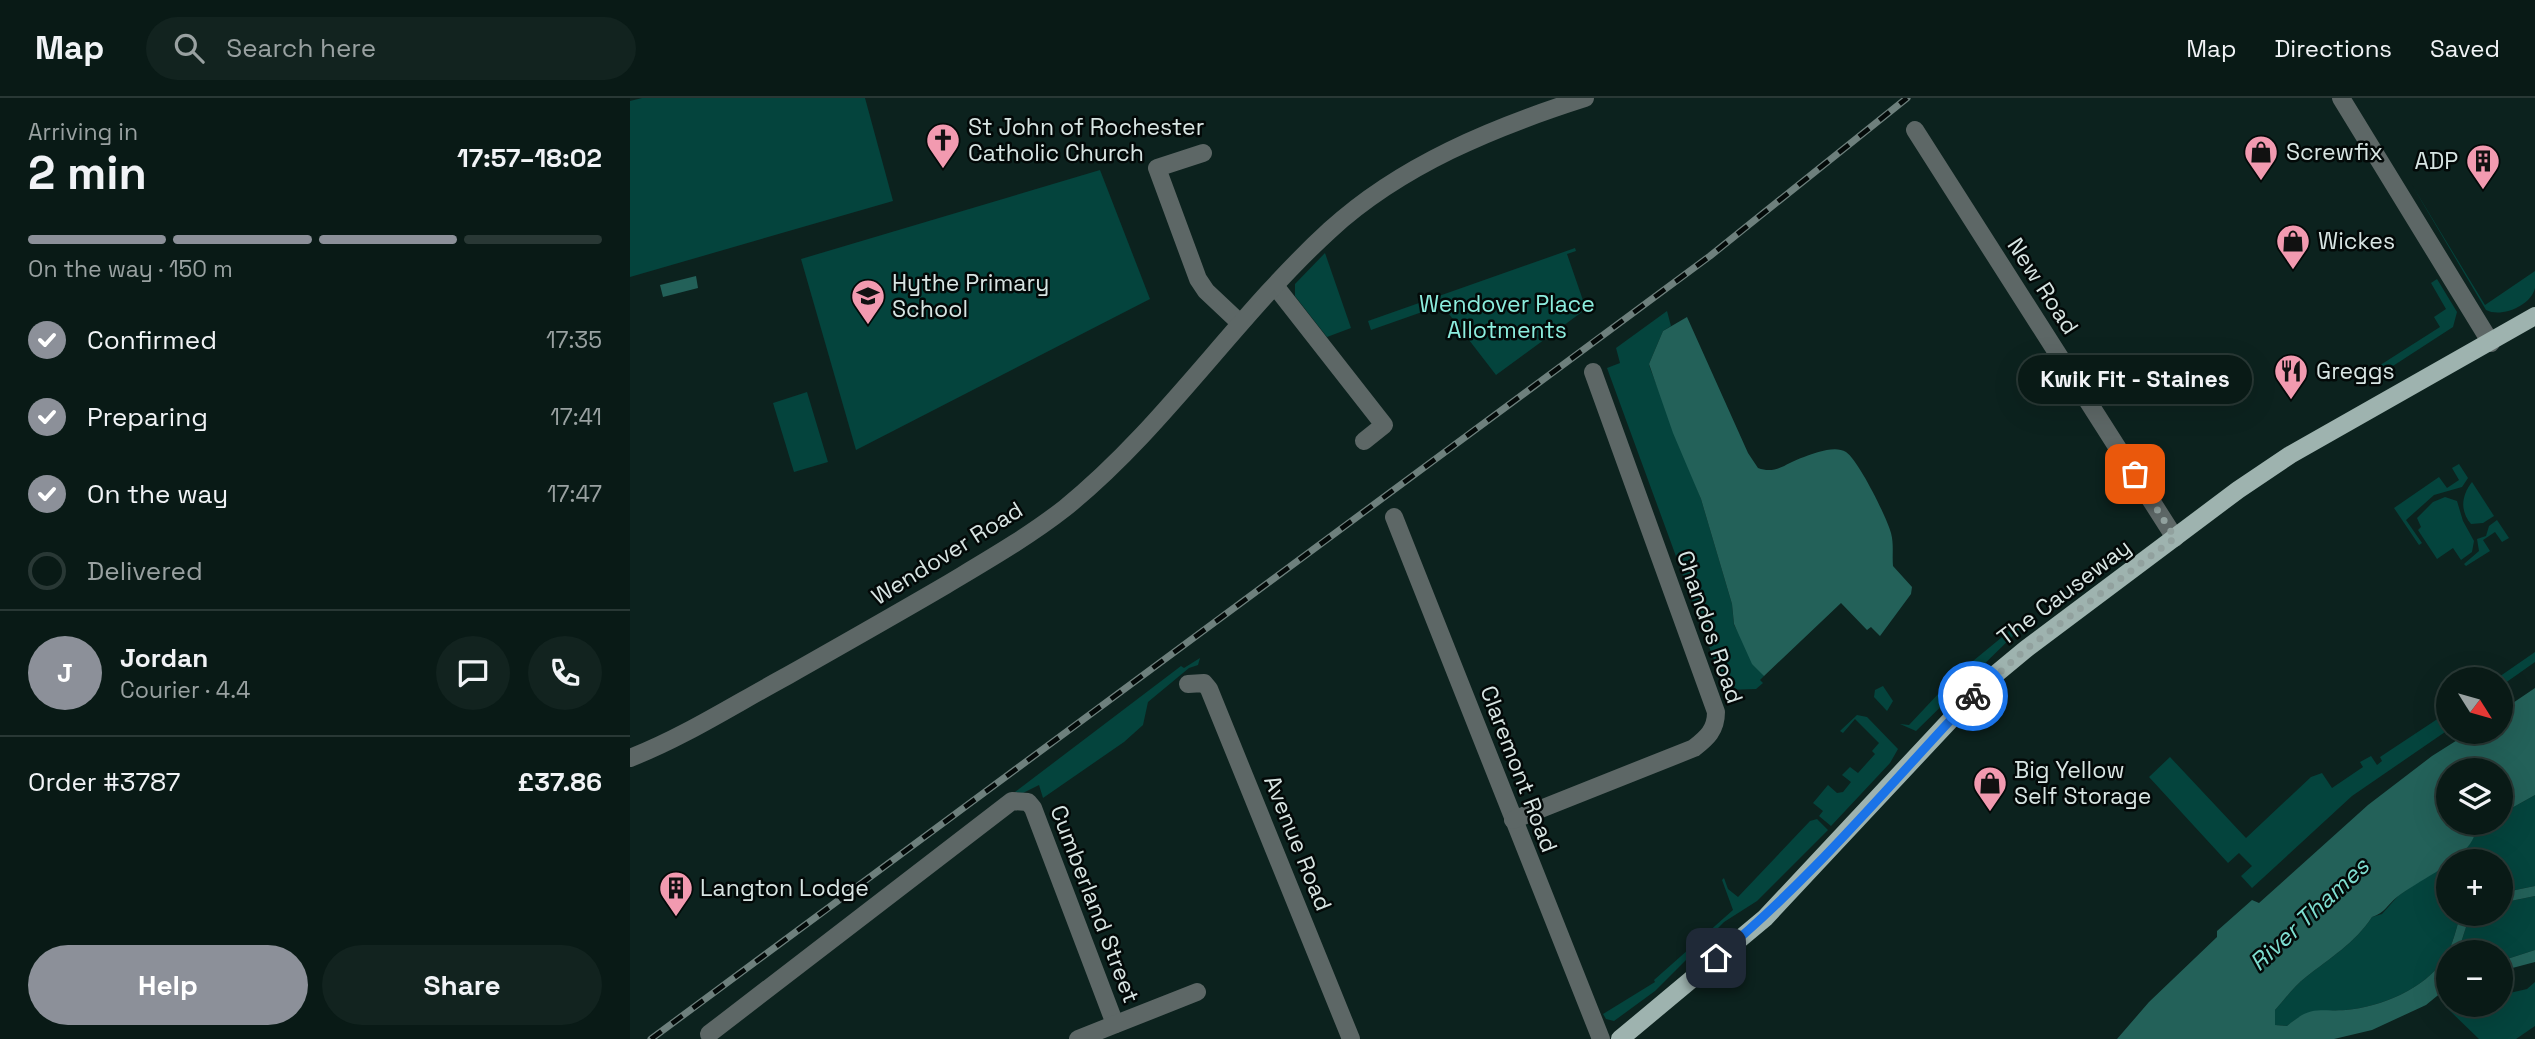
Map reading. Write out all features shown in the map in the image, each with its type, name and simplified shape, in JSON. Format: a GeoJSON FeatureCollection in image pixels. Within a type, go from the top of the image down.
{"type":"FeatureCollection","features":[{"type":"Feature","properties":{"kind":"main road","name":"The Causeway"},"geometry":{"type":"LineString","coordinates":[[1620,1039],[1774,909],[1985,683],[2175,538],[2290,455],[2491,344],[2535,316]]}},
{"type":"Feature","properties":{"kind":"street","name":"Wendover Road"},"geometry":{"type":"LineString","coordinates":[[630,758],[855,639],[1005,550],[1065,508],[1123,454],[1240,323],[1331,229],[1391,184],[1446,153],[1521,119],[1585,98]]}},
{"type":"Feature","properties":{"kind":"street"},"geometry":{"type":"LineString","coordinates":[[2341,98],[2491,344]]}},
{"type":"Feature","properties":{"kind":"street","name":"New Road"},"geometry":{"type":"LineString","coordinates":[[1915,130],[2175,538]]}},
{"type":"Feature","properties":{"kind":"street"},"geometry":{"type":"LineString","coordinates":[[1203,153],[1157,168],[1198,279],[1206,291],[1240,323]]}},
{"type":"Feature","properties":{"kind":"street"},"geometry":{"type":"LineString","coordinates":[[1276,287],[1384,425],[1364,441]]}},
{"type":"Feature","properties":{"kind":"street","name":"Chandos Road"},"geometry":{"type":"LineString","coordinates":[[1513,820],[1694,748],[1707,738],[1716,721],[1716,712],[1593,372]]}},
{"type":"Feature","properties":{"kind":"street","name":"Claremont Road"},"geometry":{"type":"LineString","coordinates":[[1394,517],[1601,1039]]}},
{"type":"Feature","properties":{"kind":"street","name":"Avenue Road"},"geometry":{"type":"LineString","coordinates":[[1188,684],[1204,683],[1209,689],[1351,1039]]}},
{"type":"Feature","properties":{"kind":"street","name":"Cumberland Street"},"geometry":{"type":"LineString","coordinates":[[709,1034],[1012,801],[1028,802],[1033,808],[1115,1024]]}},
{"type":"Feature","properties":{"kind":"street"},"geometry":{"type":"LineString","coordinates":[[1078,1039],[1197,992]]}},
{"type":"Feature","properties":{"kind":"green space"},"geometry":{"type":"Polygon","coordinates":[[[642,98],[865,98],[893,201],[630,277],[630,101],[642,98]]]}},
{"type":"Feature","properties":{"kind":"green space"},"geometry":{"type":"Polygon","coordinates":[[[1100,170],[1150,299],[856,450],[801,259],[1100,170]]]}},
{"type":"Feature","properties":{"kind":"green space"},"geometry":{"type":"Polygon","coordinates":[[[2412,185],[2485,305],[2535,271],[2535,288],[2528,300],[2507,311],[2486,310],[2412,185]]]}},
{"type":"Feature","properties":{"kind":"green space","name":"Wendover Place Allotments"},"geometry":{"type":"Polygon","coordinates":[[[1575,248],[1576,251],[1567,254],[1586,309],[1496,375],[1442,305],[1371,330],[1368,321],[1575,248]]]}},
{"type":"Feature","properties":{"kind":"green space"},"geometry":{"type":"Polygon","coordinates":[[[1325,253],[1351,328],[1327,337],[1295,296],[1295,284],[1325,253]]]}},
{"type":"Feature","properties":{"kind":"green space"},"geometry":{"type":"Polygon","coordinates":[[[2437,279],[2457,312],[2453,327],[2379,375],[2374,369],[2440,327],[2434,317],[2446,309],[2431,283],[2437,279]]]}},
{"type":"Feature","properties":{"kind":"green space"},"geometry":{"type":"Polygon","coordinates":[[[1667,311],[1671,326],[1663,331],[1649,364],[1701,499],[1732,604],[1734,625],[1764,676],[1760,680],[1763,683],[1756,689],[1725,690],[1607,368],[1620,363],[1616,348],[1667,311]]]}},
{"type":"Feature","properties":{"kind":"green space"},"geometry":{"type":"Polygon","coordinates":[[[807,392],[828,462],[794,472],[773,403],[807,392]]]}},
{"type":"Feature","properties":{"kind":"green space"},"geometry":{"type":"Polygon","coordinates":[[[2459,464],[2468,478],[2462,487],[2434,495],[2406,520],[2422,543],[2419,545],[2394,508],[2439,477],[2447,488],[2459,480],[2452,468],[2459,464]]]}},
{"type":"Feature","properties":{"kind":"green space"},"geometry":{"type":"Polygon","coordinates":[[[2472,482],[2494,516],[2483,523],[2471,524],[2465,514],[2464,498],[2472,482]]]}},
{"type":"Feature","properties":{"kind":"green space"},"geometry":{"type":"Polygon","coordinates":[[[2445,497],[2457,501],[2463,521],[2474,541],[2472,552],[2461,560],[2453,548],[2437,559],[2418,530],[2421,527],[2417,518],[2433,502],[2445,497]]]}},
{"type":"Feature","properties":{"kind":"green space"},"geometry":{"type":"Polygon","coordinates":[[[2497,520],[2509,538],[2502,542],[2495,532],[2483,540],[2490,551],[2466,566],[2464,564],[2479,551],[2477,539],[2486,536],[2489,526],[2497,520]]]}},
{"type":"Feature","properties":{"kind":"green space"},"geometry":{"type":"Polygon","coordinates":[[[2024,619],[2021,628],[1916,731],[1900,724],[1909,725],[1956,675],[2024,619]]]}},
{"type":"Feature","properties":{"kind":"green space"},"geometry":{"type":"Polygon","coordinates":[[[2535,652],[2535,662],[2513,678],[2513,667],[2535,652]]]}},
{"type":"Feature","properties":{"kind":"green space"},"geometry":{"type":"Polygon","coordinates":[[[1200,658],[1198,665],[1189,668],[1148,702],[1143,725],[1124,742],[1043,798],[1039,785],[1023,793],[1015,792],[1181,666],[1184,668],[1200,658]]]}},
{"type":"Feature","properties":{"kind":"green space"},"geometry":{"type":"Polygon","coordinates":[[[1883,686],[1893,701],[1887,711],[1874,697],[1875,690],[1883,686]]]}},
{"type":"Feature","properties":{"kind":"green space"},"geometry":{"type":"Polygon","coordinates":[[[1857,715],[1867,717],[1898,749],[1890,763],[1831,826],[1819,816],[1823,811],[1813,803],[1828,785],[1837,793],[1843,792],[1851,782],[1842,775],[1850,767],[1858,773],[1875,754],[1872,751],[1879,743],[1855,719],[1843,733],[1840,731],[1857,715]]]}},
{"type":"Feature","properties":{"kind":"green space"},"geometry":{"type":"Polygon","coordinates":[[[2436,720],[2436,738],[2352,796],[2252,888],[2241,876],[2252,866],[2239,853],[2228,863],[2149,777],[2170,757],[2246,838],[2311,777],[2322,773],[2332,788],[2363,767],[2360,762],[2371,756],[2377,765],[2382,761],[2380,757],[2436,720]]]}},
{"type":"Feature","properties":{"kind":"green space"},"geometry":{"type":"Polygon","coordinates":[[[2535,795],[2535,886],[2513,891],[2513,849],[2465,849],[2475,835],[2513,835],[2513,807],[2535,795]]]}},
{"type":"Feature","properties":{"kind":"green space"},"geometry":{"type":"Polygon","coordinates":[[[1817,819],[1828,830],[1757,901],[1724,922],[1655,991],[1614,1021],[1606,1019],[1603,1014],[1655,982],[1654,980],[1733,910],[1722,880],[1724,878],[1728,889],[1738,897],[1810,821],[1817,819]]]}},
{"type":"Feature","properties":{"kind":"green space"},"geometry":{"type":"Polygon","coordinates":[[[2436,869],[2436,926],[2457,926],[2453,940],[2436,940],[2436,970],[2414,988],[2373,1005],[2315,1012],[2287,1026],[2275,1025],[2275,1010],[2298,984],[2350,942],[2372,917],[2382,914],[2398,896],[2436,869]]]}},
{"type":"Feature","properties":{"kind":"green space"},"geometry":{"type":"Polygon","coordinates":[[[2535,896],[2535,950],[2513,957],[2513,940],[2462,940],[2466,926],[2513,926],[2513,901],[2535,896]]]}},
{"type":"Feature","properties":{"kind":"green space"},"geometry":{"type":"Polygon","coordinates":[[[2535,982],[2535,1026],[2516,1039],[2479,1039],[2456,1017],[2513,1017],[2513,992],[2527,989],[2535,982]]]}},
{"type":"Feature","properties":{"kind":"water"},"geometry":{"type":"Polygon","coordinates":[[[696,276],[698,288],[663,297],[660,285],[696,276]]]}},
{"type":"Feature","properties":{"kind":"water"},"geometry":{"type":"Polygon","coordinates":[[[1687,317],[1748,453],[1758,468],[1776,469],[1825,450],[1836,449],[1852,457],[1865,478],[1891,533],[1893,566],[1912,587],[1911,594],[1880,636],[1871,627],[1867,630],[1841,603],[1764,676],[1752,664],[1734,624],[1732,604],[1701,499],[1673,433],[1649,364],[1663,331],[1687,317]]]}},
{"type":"Feature","properties":{"kind":"water","name":"River Thames"},"geometry":{"type":"Polygon","coordinates":[[[2535,688],[2535,795],[2513,807],[2513,758],[2436,758],[2436,835],[2474,835],[2470,844],[2466,849],[2436,849],[2436,872],[2372,917],[2350,942],[2298,984],[2275,1010],[2275,1025],[2287,1026],[2309,1012],[2373,1005],[2401,995],[2436,970],[2436,997],[2426,1005],[2372,1030],[2334,1039],[2117,1039],[2149,1002],[2217,937],[2217,931],[2252,900],[2259,903],[2368,805],[2432,756],[2451,744],[2513,744],[2513,703],[2535,688]]]}},
{"type":"Feature","properties":{"kind":"water"},"geometry":{"type":"Polygon","coordinates":[[[2535,886],[2535,896],[2513,901],[2513,891],[2535,886]]]}},
{"type":"Feature","properties":{"kind":"water"},"geometry":{"type":"Polygon","coordinates":[[[2457,926],[2466,926],[2462,940],[2453,940],[2457,926]]]}},
{"type":"Feature","properties":{"kind":"water"},"geometry":{"type":"Polygon","coordinates":[[[2535,950],[2535,962],[2513,968],[2513,957],[2535,950]]]}},
{"type":"Feature","properties":{"kind":"railway"},"geometry":{"type":"LineString","coordinates":[[651,1039],[1710,256],[1907,98]]}},
{"type":"Feature","properties":{"kind":"way so far"},"geometry":{"type":"LineString","coordinates":[[1973,696],[2026,649],[2175,538],[2135,474]]}},
{"type":"Feature","properties":{"kind":"place","name":"St John of Rochester Catholic Church"},"geometry":{"type":"Point","coordinates":[943,170]}},
{"type":"Feature","properties":{"kind":"place","name":"Screwfix"},"geometry":{"type":"Point","coordinates":[2261,182]}},
{"type":"Feature","properties":{"kind":"place","name":"ADP"},"geometry":{"type":"Point","coordinates":[2483,191]}},
{"type":"Feature","properties":{"kind":"place","name":"Wickes"},"geometry":{"type":"Point","coordinates":[2293,271]}},
{"type":"Feature","properties":{"kind":"place","name":"Hythe Primary School"},"geometry":{"type":"Point","coordinates":[868,326]}},
{"type":"Feature","properties":{"kind":"place","name":"Greggs"},"geometry":{"type":"Point","coordinates":[2291,401]}},
{"type":"Feature","properties":{"kind":"place","name":"Kwik Fit - Staines"},"geometry":{"type":"Point","coordinates":[2135,474]}},
{"type":"Feature","properties":{"kind":"place","name":"Big Yellow Self Storage"},"geometry":{"type":"Point","coordinates":[1990,813]}},
{"type":"Feature","properties":{"kind":"place","name":"Langton Lodge"},"geometry":{"type":"Point","coordinates":[676,918]}},
{"type":"Feature","properties":{"kind":"route"},"geometry":{"type":"LineString","coordinates":[[1716,958],[1765,918],[1803,881],[1973,696]]}}]}
